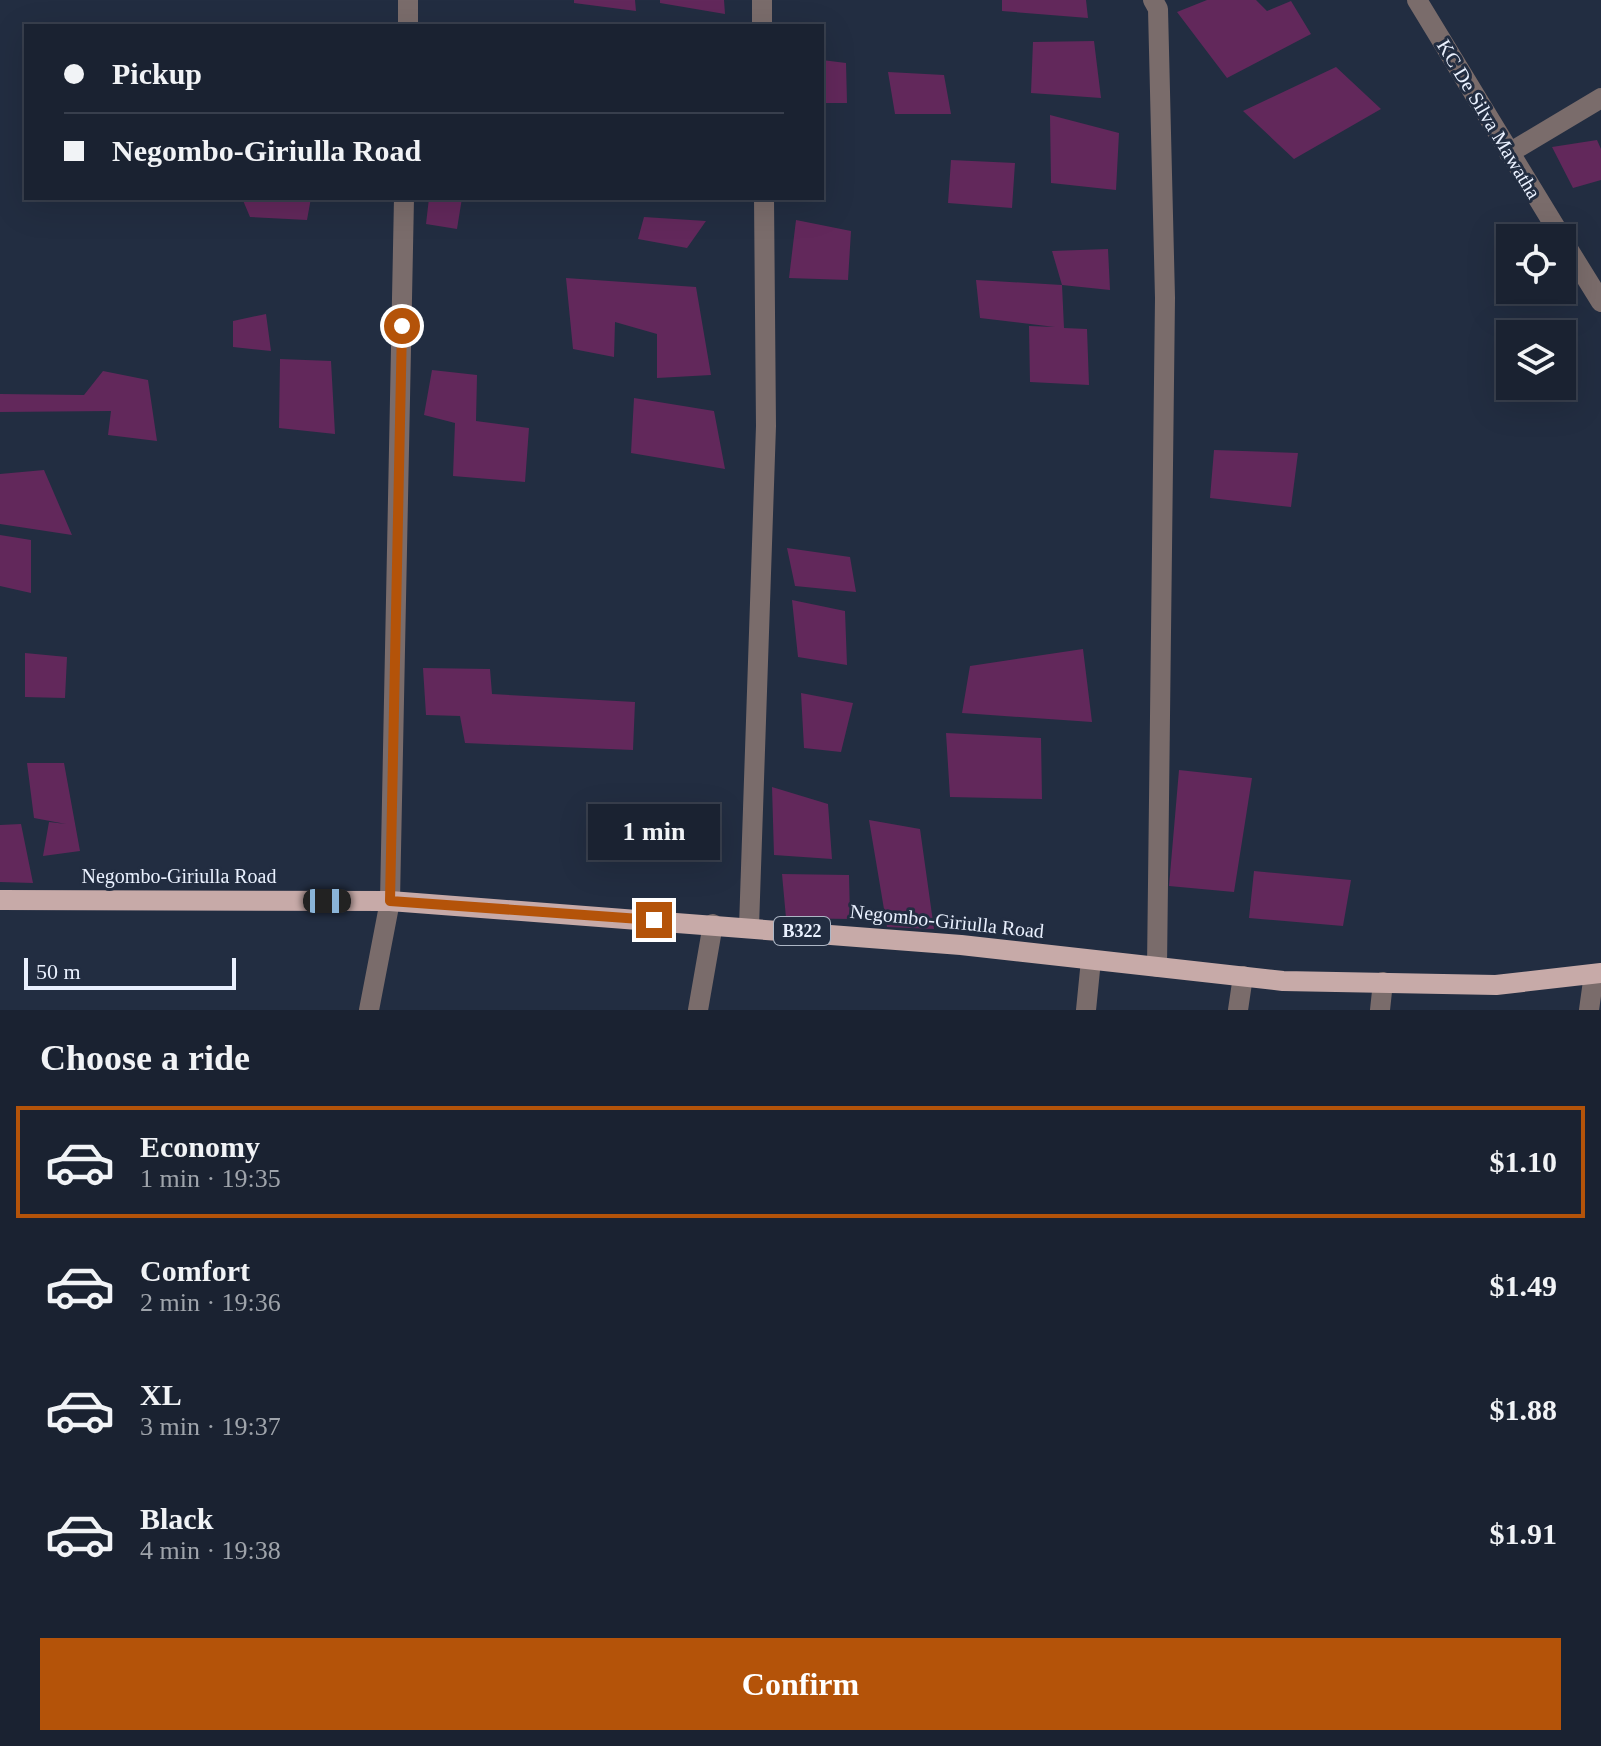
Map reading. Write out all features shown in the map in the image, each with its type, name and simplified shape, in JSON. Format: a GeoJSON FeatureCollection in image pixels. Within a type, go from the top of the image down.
{"type":"FeatureCollection","features":[{"type":"Feature","properties":{"kind":"main road","name":"Negombo-Giriulla Road"},"geometry":{"type":"LineString","coordinates":[[0,900],[390,901],[749,927],[1243,976],[1496,985],[1597,973]]}},
{"type":"Feature","properties":{"kind":"street"},"geometry":{"type":"LineString","coordinates":[[408,0],[408,24]]}},
{"type":"Feature","properties":{"kind":"street"},"geometry":{"type":"LineString","coordinates":[[762,0],[762,24]]}},
{"type":"Feature","properties":{"kind":"street"},"geometry":{"type":"LineString","coordinates":[[1153,0],[1158,9],[1165,298],[1157,967]]}},
{"type":"Feature","properties":{"kind":"street","name":"KC De Silva Mawatha"},"geometry":{"type":"LineString","coordinates":[[1417,0],[1553,224]]}},
{"type":"Feature","properties":{"kind":"street"},"geometry":{"type":"LineString","coordinates":[[1509,153],[1601,98]]}},
{"type":"Feature","properties":{"kind":"street"},"geometry":{"type":"LineString","coordinates":[[369,1010],[390,901],[404,200]]}},
{"type":"Feature","properties":{"kind":"street"},"geometry":{"type":"LineString","coordinates":[[749,927],[766,426],[764,200]]}},
{"type":"Feature","properties":{"kind":"street","name":"KC De Silva Mawatha"},"geometry":{"type":"LineString","coordinates":[[1576,261],[1601,302]]}},
{"type":"Feature","properties":{"kind":"street"},"geometry":{"type":"LineString","coordinates":[[698,1010],[713,924]]}},
{"type":"Feature","properties":{"kind":"street"},"geometry":{"type":"LineString","coordinates":[[1086,1010],[1091,960]]}},
{"type":"Feature","properties":{"kind":"street"},"geometry":{"type":"LineString","coordinates":[[1589,1010],[1597,973]]}},
{"type":"Feature","properties":{"kind":"street"},"geometry":{"type":"LineString","coordinates":[[1238,1010],[1243,976]]}},
{"type":"Feature","properties":{"kind":"street"},"geometry":{"type":"LineString","coordinates":[[1380,1010],[1383,982]]}},
{"type":"Feature","properties":{"kind":"building"},"geometry":{"type":"Polygon","coordinates":[[[574,0],[635,0],[636,11],[574,3],[574,0]]]}},
{"type":"Feature","properties":{"kind":"building"},"geometry":{"type":"Polygon","coordinates":[[[660,0],[724,0],[725,14],[660,3],[660,0]]]}},
{"type":"Feature","properties":{"kind":"building"},"geometry":{"type":"Polygon","coordinates":[[[1002,0],[1086,0],[1088,18],[1002,11],[1002,0]]]}},
{"type":"Feature","properties":{"kind":"building"},"geometry":{"type":"Polygon","coordinates":[[[1207,0],[1256,0],[1267,11],[1291,1],[1311,34],[1227,78],[1177,12],[1207,0]]]}},
{"type":"Feature","properties":{"kind":"building"},"geometry":{"type":"Polygon","coordinates":[[[1094,41],[1101,98],[1031,93],[1033,42],[1094,41]]]}},
{"type":"Feature","properties":{"kind":"building"},"geometry":{"type":"Polygon","coordinates":[[[824,60],[846,63],[847,103],[824,103],[824,60]]]}},
{"type":"Feature","properties":{"kind":"building"},"geometry":{"type":"Polygon","coordinates":[[[1336,67],[1381,109],[1294,159],[1243,111],[1336,67]]]}},
{"type":"Feature","properties":{"kind":"building"},"geometry":{"type":"Polygon","coordinates":[[[888,72],[944,75],[951,114],[895,114],[888,72]]]}},
{"type":"Feature","properties":{"kind":"building"},"geometry":{"type":"Polygon","coordinates":[[[1050,115],[1119,133],[1116,190],[1051,183],[1050,115]]]}},
{"type":"Feature","properties":{"kind":"building"},"geometry":{"type":"Polygon","coordinates":[[[1597,140],[1601,149],[1601,180],[1573,188],[1552,147],[1597,140]]]}},
{"type":"Feature","properties":{"kind":"building"},"geometry":{"type":"Polygon","coordinates":[[[951,160],[1015,163],[1012,208],[948,203],[951,160]]]}},
{"type":"Feature","properties":{"kind":"building"},"geometry":{"type":"Polygon","coordinates":[[[243,200],[311,200],[307,220],[250,217],[243,200]]]}},
{"type":"Feature","properties":{"kind":"building"},"geometry":{"type":"Polygon","coordinates":[[[429,200],[462,200],[457,229],[426,224],[429,200]]]}},
{"type":"Feature","properties":{"kind":"building"},"geometry":{"type":"Polygon","coordinates":[[[644,217],[706,221],[687,248],[638,239],[644,217]]]}},
{"type":"Feature","properties":{"kind":"building"},"geometry":{"type":"Polygon","coordinates":[[[796,220],[851,231],[848,280],[789,278],[796,220]]]}},
{"type":"Feature","properties":{"kind":"building"},"geometry":{"type":"Polygon","coordinates":[[[1108,249],[1110,290],[1062,285],[1052,251],[1108,249]]]}},
{"type":"Feature","properties":{"kind":"building"},"geometry":{"type":"Polygon","coordinates":[[[566,278],[696,287],[711,375],[657,378],[657,334],[615,322],[614,357],[573,349],[566,278]]]}},
{"type":"Feature","properties":{"kind":"building"},"geometry":{"type":"Polygon","coordinates":[[[976,280],[1062,285],[1064,328],[1087,329],[1089,385],[1030,382],[1029,326],[1055,327],[980,318],[976,280]]]}},
{"type":"Feature","properties":{"kind":"building"},"geometry":{"type":"Polygon","coordinates":[[[266,314],[271,351],[233,347],[233,321],[266,314]]]}},
{"type":"Feature","properties":{"kind":"building"},"geometry":{"type":"Polygon","coordinates":[[[280,359],[331,361],[335,434],[279,428],[280,359]]]}},
{"type":"Feature","properties":{"kind":"building"},"geometry":{"type":"Polygon","coordinates":[[[432,370],[477,375],[476,421],[529,428],[525,482],[453,476],[455,423],[424,415],[432,370]]]}},
{"type":"Feature","properties":{"kind":"building"},"geometry":{"type":"Polygon","coordinates":[[[103,371],[148,380],[157,441],[108,435],[111,411],[0,412],[0,394],[84,395],[103,371]]]}},
{"type":"Feature","properties":{"kind":"building"},"geometry":{"type":"Polygon","coordinates":[[[634,398],[714,411],[725,469],[631,453],[634,398]]]}},
{"type":"Feature","properties":{"kind":"building"},"geometry":{"type":"Polygon","coordinates":[[[1214,450],[1298,453],[1291,507],[1210,498],[1214,450]]]}},
{"type":"Feature","properties":{"kind":"building"},"geometry":{"type":"Polygon","coordinates":[[[44,470],[72,535],[0,524],[0,474],[44,470]]]}},
{"type":"Feature","properties":{"kind":"building"},"geometry":{"type":"Polygon","coordinates":[[[0,535],[31,540],[31,593],[0,586],[0,535]]]}},
{"type":"Feature","properties":{"kind":"building"},"geometry":{"type":"Polygon","coordinates":[[[787,548],[850,557],[856,592],[795,586],[787,548]]]}},
{"type":"Feature","properties":{"kind":"building"},"geometry":{"type":"Polygon","coordinates":[[[792,600],[845,611],[847,665],[798,657],[792,600]]]}},
{"type":"Feature","properties":{"kind":"building"},"geometry":{"type":"Polygon","coordinates":[[[1083,649],[1092,722],[962,713],[970,666],[1083,649]]]}},
{"type":"Feature","properties":{"kind":"building"},"geometry":{"type":"Polygon","coordinates":[[[25,653],[67,657],[65,698],[25,697],[25,653]]]}},
{"type":"Feature","properties":{"kind":"building"},"geometry":{"type":"Polygon","coordinates":[[[423,668],[490,669],[492,694],[635,702],[633,750],[465,743],[460,716],[426,715],[423,668]]]}},
{"type":"Feature","properties":{"kind":"building"},"geometry":{"type":"Polygon","coordinates":[[[801,693],[853,703],[841,752],[804,748],[801,693]]]}},
{"type":"Feature","properties":{"kind":"building"},"geometry":{"type":"Polygon","coordinates":[[[946,733],[1041,738],[1042,799],[950,797],[946,733]]]}},
{"type":"Feature","properties":{"kind":"building"},"geometry":{"type":"Polygon","coordinates":[[[27,763],[64,763],[80,851],[43,856],[49,822],[66,824],[34,818],[27,763]]]}},
{"type":"Feature","properties":{"kind":"building"},"geometry":{"type":"Polygon","coordinates":[[[1179,770],[1252,778],[1234,892],[1169,886],[1179,770]]]}},
{"type":"Feature","properties":{"kind":"building"},"geometry":{"type":"Polygon","coordinates":[[[772,787],[828,804],[832,859],[774,855],[772,787]]]}},
{"type":"Feature","properties":{"kind":"building"},"geometry":{"type":"Polygon","coordinates":[[[869,820],[920,829],[934,929],[887,927],[869,820]]]}},
{"type":"Feature","properties":{"kind":"building"},"geometry":{"type":"Polygon","coordinates":[[[21,824],[33,883],[0,882],[0,825],[21,824]]]}},
{"type":"Feature","properties":{"kind":"building"},"geometry":{"type":"Polygon","coordinates":[[[1254,871],[1351,880],[1343,926],[1249,918],[1254,871]]]}},
{"type":"Feature","properties":{"kind":"building"},"geometry":{"type":"Polygon","coordinates":[[[782,874],[849,875],[850,919],[786,918],[782,874]]]}},
{"type":"Feature","properties":{"kind":"route"},"geometry":{"type":"LineString","coordinates":[[402,326],[390,901],[654,920]]}}]}
